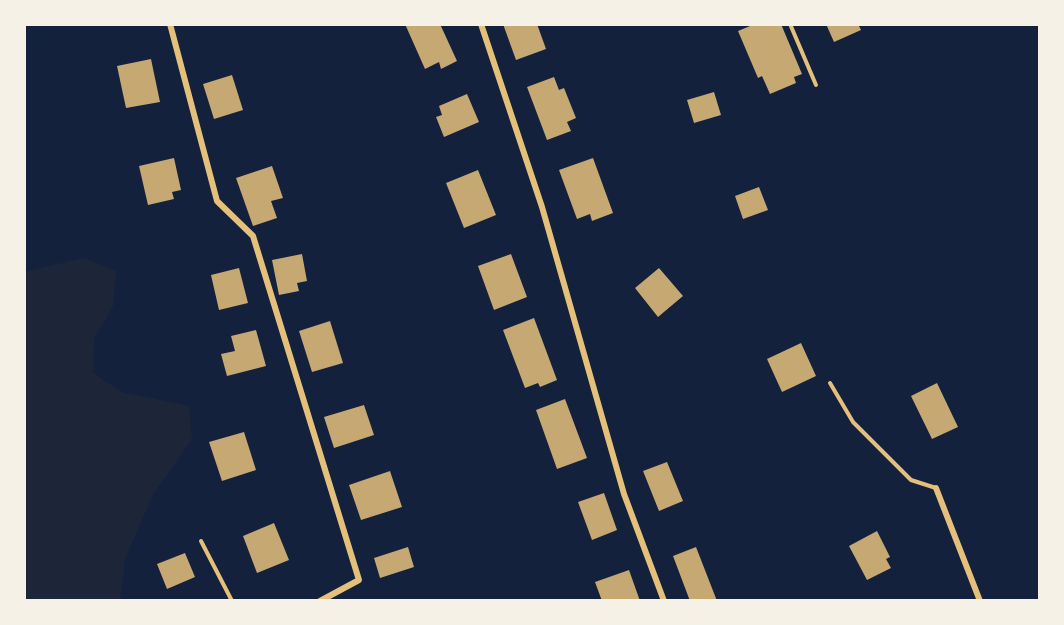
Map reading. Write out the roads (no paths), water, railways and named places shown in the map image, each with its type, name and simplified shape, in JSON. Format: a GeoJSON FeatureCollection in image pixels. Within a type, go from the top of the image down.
{"type":"FeatureCollection","features":[{"type":"Feature","properties":{"kind":"street"},"geometry":{"type":"LineString","coordinates":[[170,24],[217,201],[253,236],[358,580],[320,601]]}},
{"type":"Feature","properties":{"kind":"street"},"geometry":{"type":"LineString","coordinates":[[481,24],[542,207],[624,494],[664,601]]}},
{"type":"Feature","properties":{"kind":"street"},"geometry":{"type":"LineString","coordinates":[[936,488],[980,601]]}},
{"type":"Feature","properties":{"kind":"lane"},"geometry":{"type":"LineString","coordinates":[[790,24],[816,85]]}},
{"type":"Feature","properties":{"kind":"lane"},"geometry":{"type":"LineString","coordinates":[[830,383],[853,422],[910,480],[936,488]]}},
{"type":"Feature","properties":{"kind":"lane"},"geometry":{"type":"LineString","coordinates":[[201,541],[232,601]]}}]}
